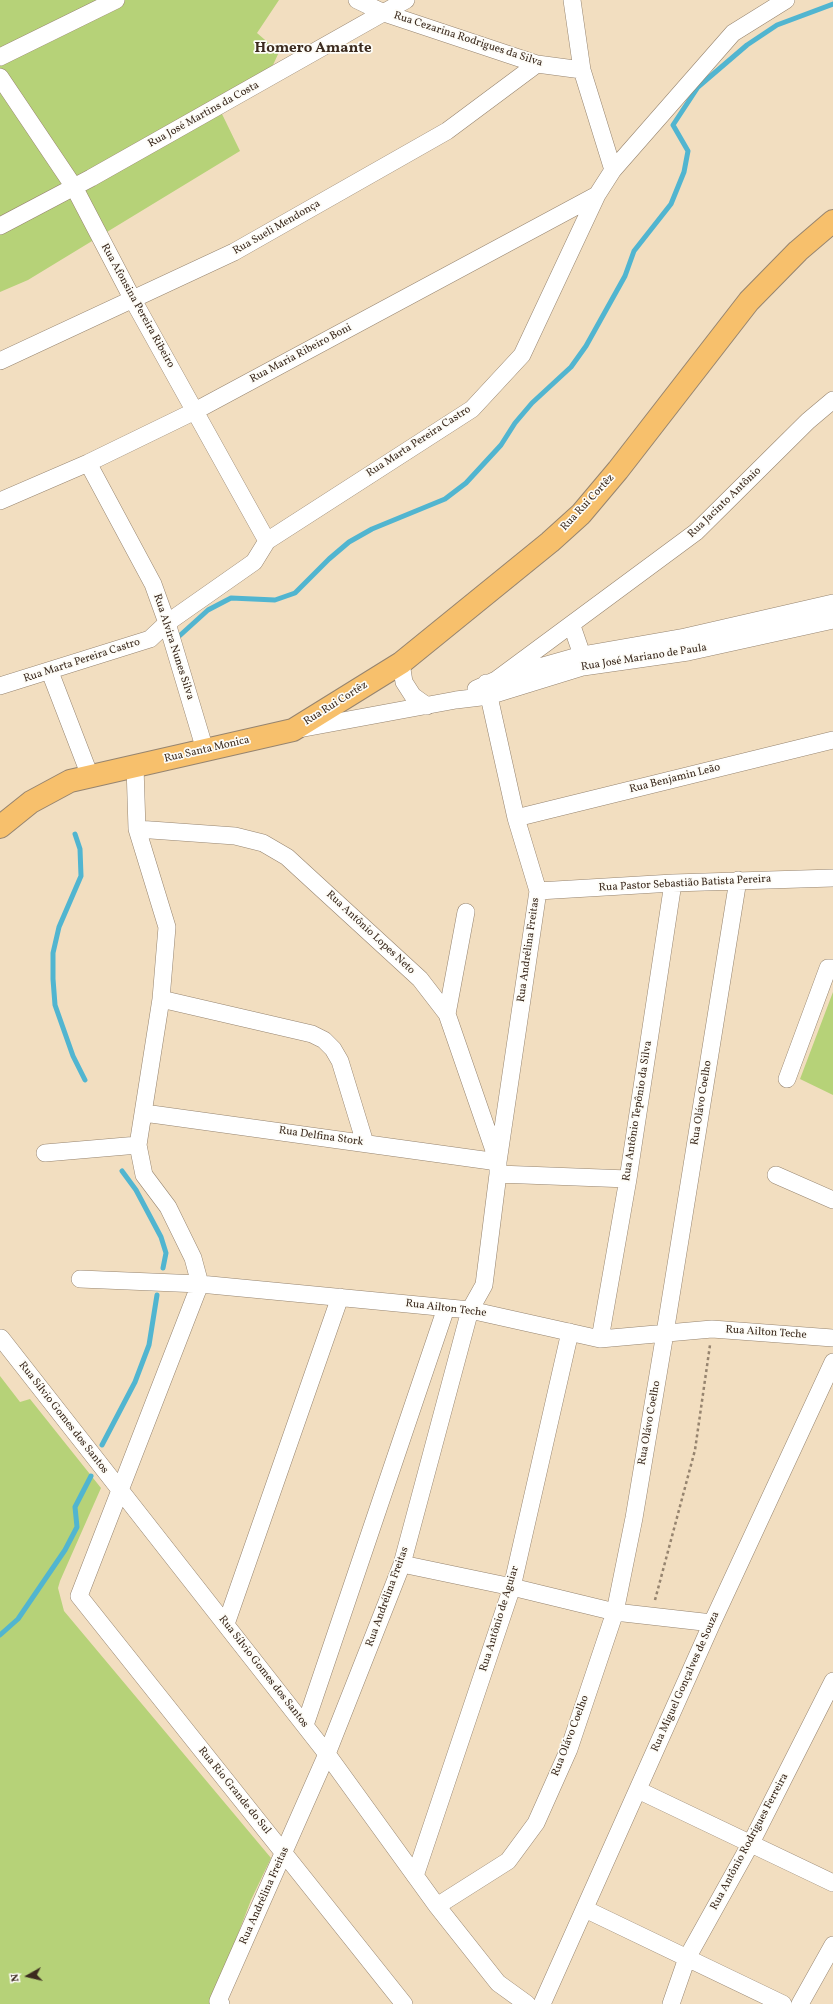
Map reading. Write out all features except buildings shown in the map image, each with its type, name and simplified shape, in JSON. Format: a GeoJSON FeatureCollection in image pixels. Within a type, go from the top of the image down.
{"type":"FeatureCollection","features":[{"type":"Feature","properties":{"kind":"main road","name":"Rua Rui Cortêz"},"geometry":{"type":"LineString","coordinates":[[294,730],[401,663],[550,542],[581,514],[618,470],[748,301],[798,251],[833,221]]}},
{"type":"Feature","properties":{"kind":"main road","name":"Rua Santa Monica"},"geometry":{"type":"LineString","coordinates":[[0,828],[31,802],[70,781],[294,730]]}},
{"type":"Feature","properties":{"kind":"street"},"geometry":{"type":"LineString","coordinates":[[0,57],[116,0]]}},
{"type":"Feature","properties":{"kind":"street","name":"Rua Cezarina Rodrigues da Silva"},"geometry":{"type":"LineString","coordinates":[[357,0],[384,13],[537,64],[582,70]]}},
{"type":"Feature","properties":{"kind":"street","name":"Rua José Martins da Costa"},"geometry":{"type":"LineString","coordinates":[[0,226],[74,187],[406,0]]}},
{"type":"Feature","properties":{"kind":"street"},"geometry":{"type":"LineString","coordinates":[[572,0],[582,70],[613,170]]}},
{"type":"Feature","properties":{"kind":"street","name":"Rua Marta Pereira Castro"},"geometry":{"type":"LineString","coordinates":[[0,686],[50,672],[150,639],[167,623],[254,562],[267,541],[472,409],[522,355],[597,195],[613,170],[733,33],[786,0]]}},
{"type":"Feature","properties":{"kind":"street","name":"Rua Sueli Mendonça"},"geometry":{"type":"LineString","coordinates":[[0,361],[234,252],[447,131],[537,64]]}},
{"type":"Feature","properties":{"kind":"street","name":"Rua Afonsina Pereira Ribeiro"},"geometry":{"type":"LineString","coordinates":[[0,77],[74,187],[133,300],[267,541]]}},
{"type":"Feature","properties":{"kind":"street","name":"Rua Maria Ribeiro Boni"},"geometry":{"type":"LineString","coordinates":[[0,501],[88,463],[195,411],[597,195]]}},
{"type":"Feature","properties":{"kind":"street","name":"Rua Jacinto Antônio"},"geometry":{"type":"LineString","coordinates":[[456,700],[490,686],[696,532],[808,421],[833,400]]}},
{"type":"Feature","properties":{"kind":"street","name":"Rua Alvira Nunes Silva"},"geometry":{"type":"LineString","coordinates":[[88,463],[153,584],[167,623],[205,750]]}},
{"type":"Feature","properties":{"kind":"street","name":"Rua José Mariano de Paula"},"geometry":{"type":"LineString","coordinates":[[490,686],[583,661],[686,644],[786,622],[833,603]]}},
{"type":"Feature","properties":{"kind":"street","name":"Rua José Mariano de Paula"},"geometry":{"type":"LineString","coordinates":[[786,622],[833,620]]}},
{"type":"Feature","properties":{"kind":"street"},"geometry":{"type":"LineString","coordinates":[[572,626],[583,661]]}},
{"type":"Feature","properties":{"kind":"street"},"geometry":{"type":"LineString","coordinates":[[401,663],[404,682],[413,696],[427,706]]}},
{"type":"Feature","properties":{"kind":"street"},"geometry":{"type":"LineString","coordinates":[[50,672],[90,776]]}},
{"type":"Feature","properties":{"kind":"street","name":"Rua Andrélina Freitas"},"geometry":{"type":"LineString","coordinates":[[220,2003],[327,1754],[402,1564],[470,1310],[484,1285],[498,1168],[538,891],[516,818],[490,686]]}},
{"type":"Feature","properties":{"kind":"street","name":"Rua Santa Monica"},"geometry":{"type":"LineString","coordinates":[[294,730],[456,700]]}},
{"type":"Feature","properties":{"kind":"street","name":"Rua Benjamin Leão"},"geometry":{"type":"LineString","coordinates":[[516,818],[833,740]]}},
{"type":"Feature","properties":{"kind":"street"},"geometry":{"type":"LineString","coordinates":[[120,1490],[200,1284],[193,1258],[168,1207],[144,1175],[138,1145],[161,999],[167,927],[137,829],[135,766]]}},
{"type":"Feature","properties":{"kind":"street","name":"Rua Antônio Lopes Neto"},"geometry":{"type":"LineString","coordinates":[[137,829],[235,836],[263,843],[288,857],[420,979],[447,1014],[498,1168]]}},
{"type":"Feature","properties":{"kind":"street","name":"Rua Pastor Sebastião Batista Pereira"},"geometry":{"type":"LineString","coordinates":[[538,891],[738,880],[833,878]]}},
{"type":"Feature","properties":{"kind":"street","name":"Rua Olávo Coelho"},"geometry":{"type":"LineString","coordinates":[[437,1906],[508,1861],[536,1823],[569,1748],[615,1612],[634,1518],[665,1334],[738,880]]}},
{"type":"Feature","properties":{"kind":"street","name":"Rua Antônio Tepônio da Silva"},"geometry":{"type":"LineString","coordinates":[[600,1339],[628,1179],[673,883]]}},
{"type":"Feature","properties":{"kind":"street"},"geometry":{"type":"LineString","coordinates":[[447,1014],[466,912]]}},
{"type":"Feature","properties":{"kind":"street"},"geometry":{"type":"LineString","coordinates":[[787,1080],[828,968],[833,968]]}},
{"type":"Feature","properties":{"kind":"street"},"geometry":{"type":"LineString","coordinates":[[161,999],[312,1034],[324,1040],[333,1049],[340,1060],[365,1143]]}},
{"type":"Feature","properties":{"kind":"street","name":"Rua Delfina Stork"},"geometry":{"type":"LineString","coordinates":[[144,1112],[365,1143],[498,1168]]}},
{"type":"Feature","properties":{"kind":"street"},"geometry":{"type":"LineString","coordinates":[[45,1154],[138,1145]]}},
{"type":"Feature","properties":{"kind":"street"},"geometry":{"type":"LineString","coordinates":[[498,1168],[628,1179]]}},
{"type":"Feature","properties":{"kind":"street"},"geometry":{"type":"LineString","coordinates":[[776,1175],[833,1200]]}},
{"type":"Feature","properties":{"kind":"street","name":"Rua Ailton Teche"},"geometry":{"type":"LineString","coordinates":[[80,1279],[200,1284],[470,1310],[600,1339],[712,1329],[833,1338]]}},
{"type":"Feature","properties":{"kind":"street"},"geometry":{"type":"LineString","coordinates":[[226,1624],[340,1298]]}},
{"type":"Feature","properties":{"kind":"street"},"geometry":{"type":"LineString","coordinates":[[305,1725],[446,1308]]}},
{"type":"Feature","properties":{"kind":"street","name":"Rua Antônio de Aguiar"},"geometry":{"type":"LineString","coordinates":[[415,1876],[512,1587],[570,1332]]}},
{"type":"Feature","properties":{"kind":"street","name":"Rua Sílvio Gomes dos Santos"},"geometry":{"type":"LineString","coordinates":[[0,1338],[305,1725],[437,1906],[498,1983],[527,2004]]}},
{"type":"Feature","properties":{"kind":"street","name":"Rua Miguel Gonçalves de Souza"},"geometry":{"type":"LineString","coordinates":[[542,2004],[712,1623],[833,1362]]}},
{"type":"Feature","properties":{"kind":"street","name":"Rua Rio Grande do Sul"},"geometry":{"type":"LineString","coordinates":[[120,1490],[79,1596],[404,2004]]}},
{"type":"Feature","properties":{"kind":"street"},"geometry":{"type":"LineString","coordinates":[[402,1564],[512,1587],[615,1612],[712,1623]]}},
{"type":"Feature","properties":{"kind":"street","name":"Rua Antônio Rodrigues Ferreira"},"geometry":{"type":"LineString","coordinates":[[671,2004],[687,1958],[751,1843],[833,1681]]}},
{"type":"Feature","properties":{"kind":"street"},"geometry":{"type":"LineString","coordinates":[[638,1790],[833,1883]]}},
{"type":"Feature","properties":{"kind":"street"},"geometry":{"type":"LineString","coordinates":[[585,1909],[783,2004]]}},
{"type":"Feature","properties":{"kind":"street"},"geometry":{"type":"LineString","coordinates":[[800,2004],[833,1945]]}},
{"type":"Feature","properties":{"kind":"path"},"geometry":{"type":"LineString","coordinates":[[652,1615],[695,1450],[712,1329]]}},
{"type":"Feature","properties":{"kind":"green space"},"geometry":{"type":"Polygon","coordinates":[[[0,0],[279,0],[257,33],[279,52],[273,65],[222,104],[222,114],[240,151],[28,280],[0,292],[0,0]]]}},
{"type":"Feature","properties":{"kind":"green space"},"geometry":{"type":"Polygon","coordinates":[[[833,992],[833,1095],[800,1079],[833,992]]]}},
{"type":"Feature","properties":{"kind":"green space"},"geometry":{"type":"Polygon","coordinates":[[[0,1376],[20,1402],[30,1399],[101,1488],[60,1581],[58,1588],[64,1611],[271,1858],[251,1900],[215,1994],[221,2004],[0,2004],[0,1376]]]}},
{"type":"Feature","properties":{"kind":"waterway"},"geometry":{"type":"LineString","coordinates":[[176,639],[208,610],[231,598],[275,600],[295,593],[329,559],[349,542],[372,529],[445,499],[466,483],[501,445],[515,423],[532,403],[571,367],[586,346],[625,276],[634,251],[671,204],[684,172],[688,151],[673,125],[698,87],[747,45],[777,25],[833,4]]}},
{"type":"Feature","properties":{"kind":"waterway"},"geometry":{"type":"LineString","coordinates":[[75,834],[80,849],[81,876],[59,927],[53,953],[53,979],[55,1005],[73,1056],[85,1080]]}},
{"type":"Feature","properties":{"kind":"waterway"},"geometry":{"type":"LineString","coordinates":[[122,1171],[136,1190],[161,1237],[166,1253],[163,1268]]}},
{"type":"Feature","properties":{"kind":"waterway"},"geometry":{"type":"LineString","coordinates":[[102,1445],[135,1382],[149,1345],[157,1295]]}},
{"type":"Feature","properties":{"kind":"waterway"},"geometry":{"type":"LineString","coordinates":[[0,1635],[18,1619],[65,1550],[77,1527],[75,1507],[91,1476]]}},
{"type":"Feature","properties":{"kind":"district","name":"Homero Amante"},"geometry":{"type":"Point","coordinates":[313,49]}}]}
